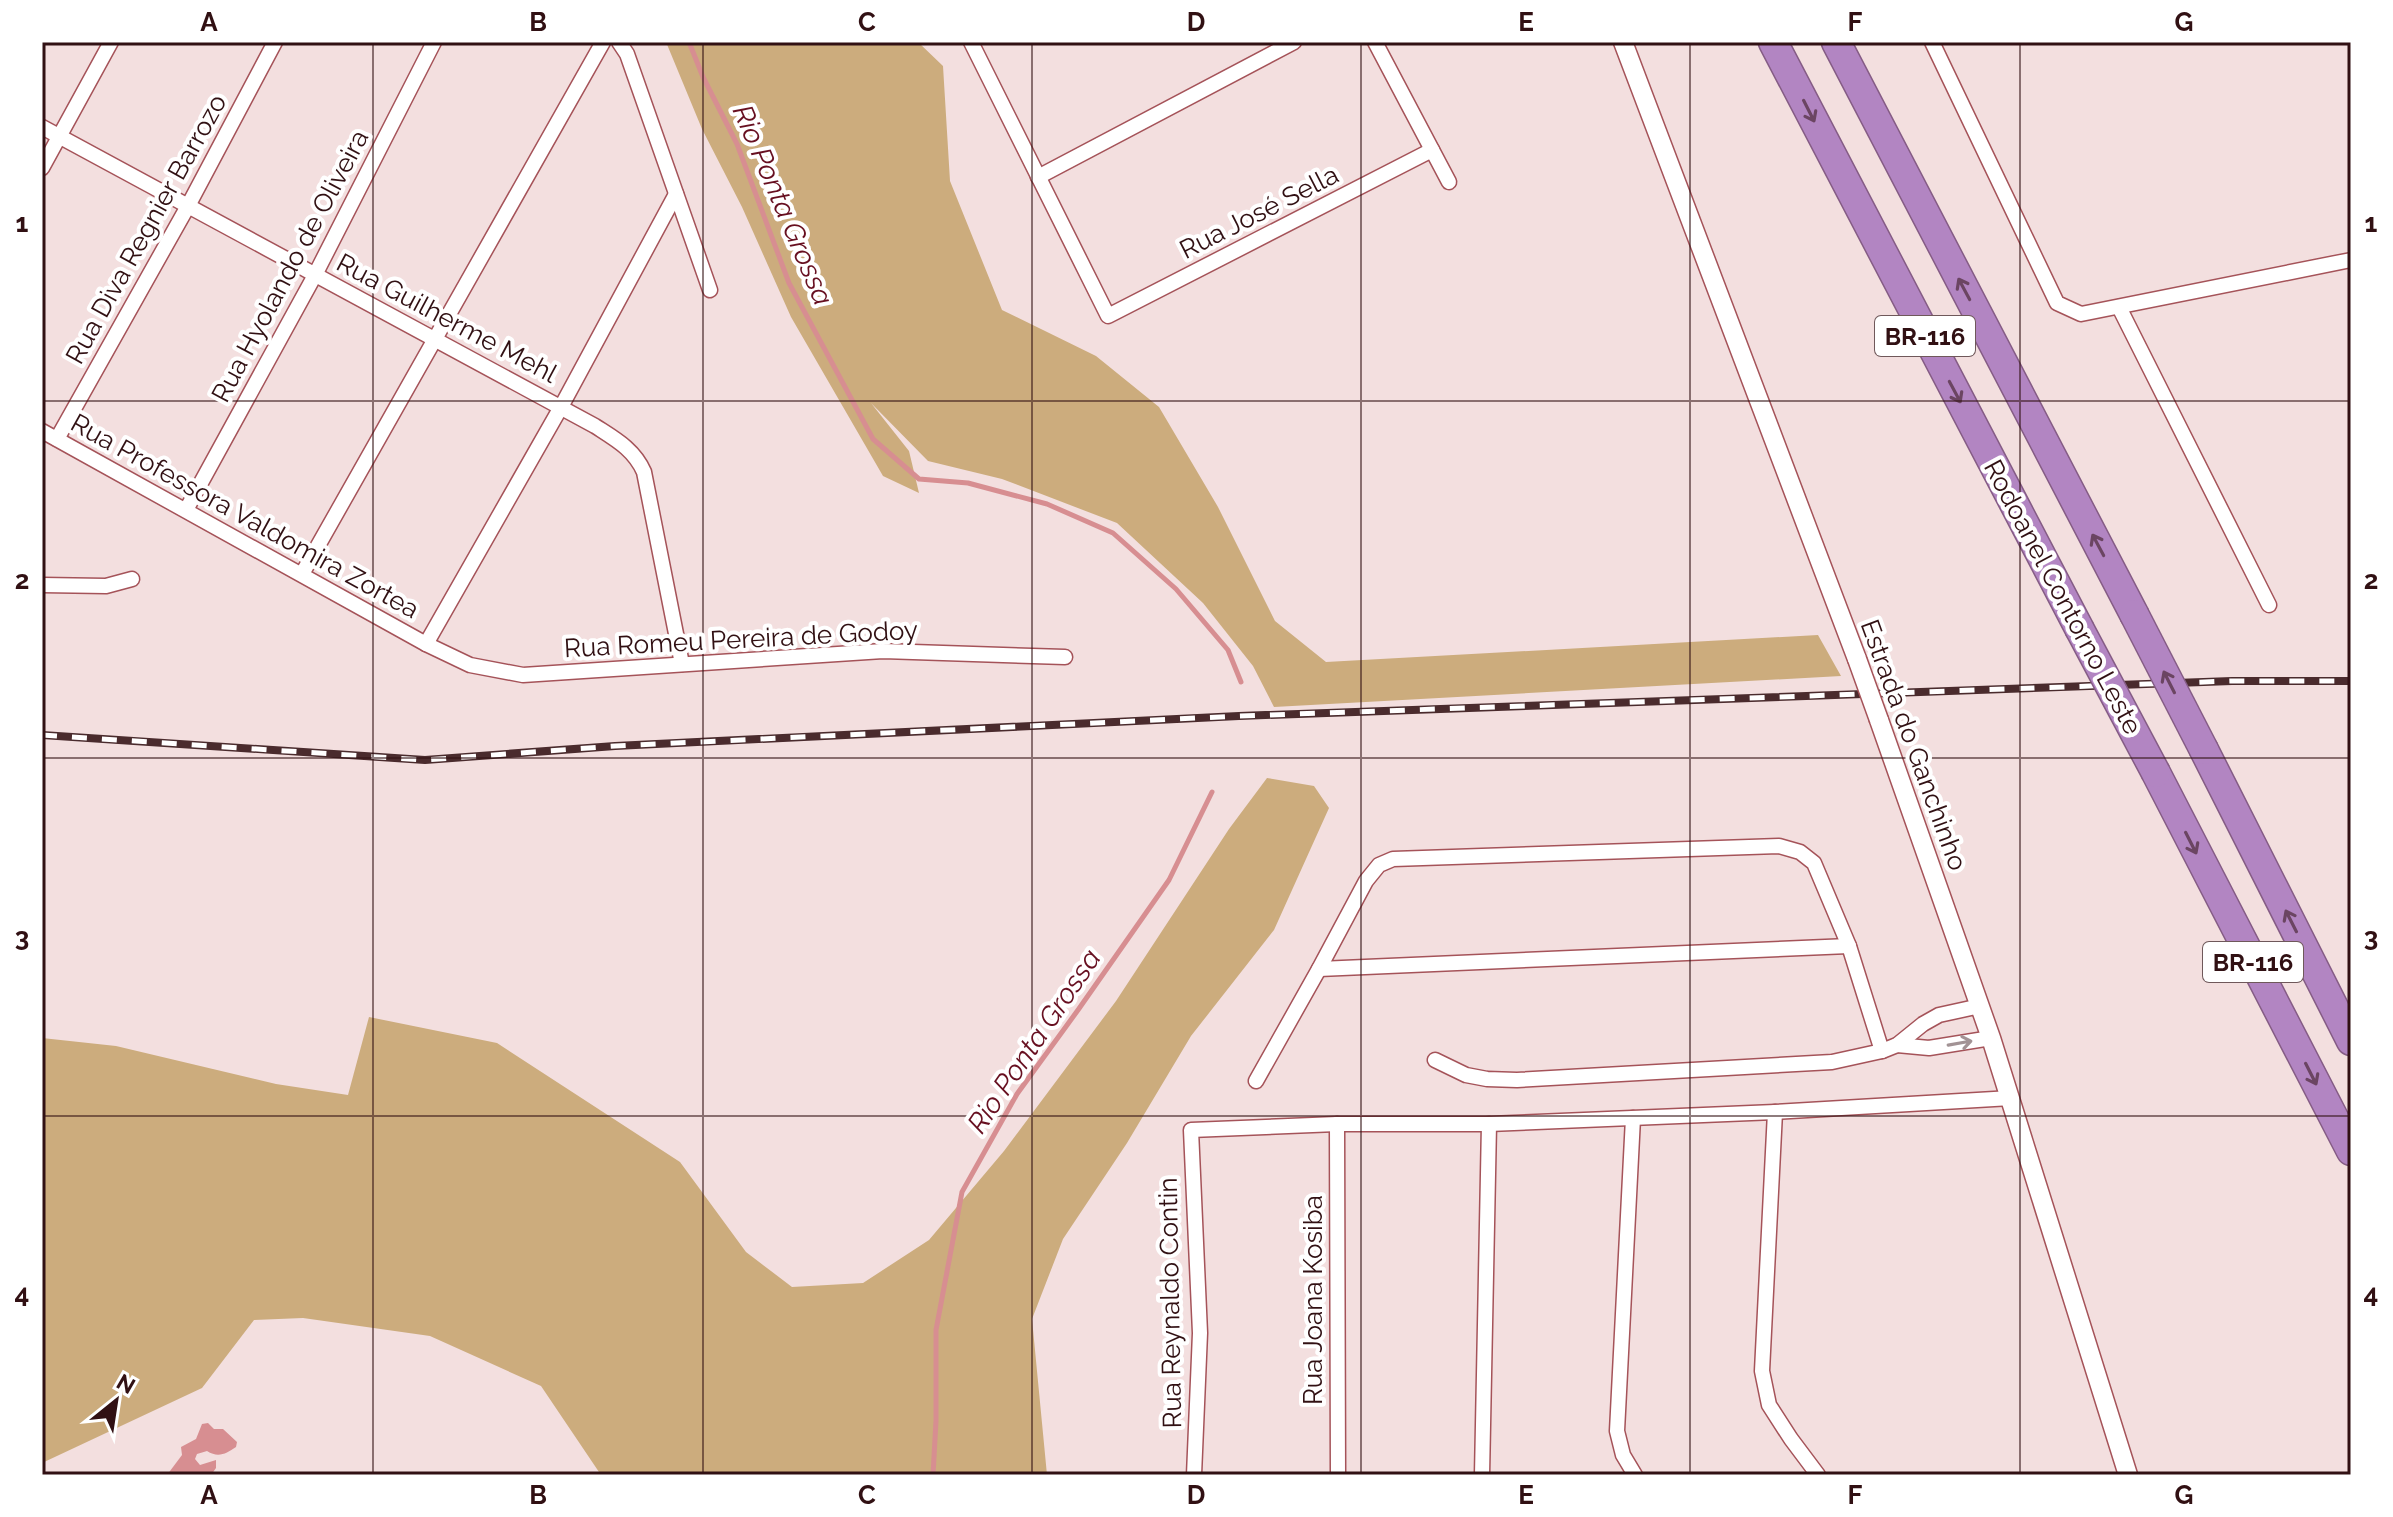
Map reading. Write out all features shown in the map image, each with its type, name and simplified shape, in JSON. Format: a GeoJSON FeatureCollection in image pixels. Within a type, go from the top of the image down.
{"type":"FeatureCollection","features":[{"type":"Feature","properties":{"kind":"highway","name":"Rodoanel Contorno Leste"},"geometry":{"type":"LineString","coordinates":[[1773,42],[2351,1151]]}},
{"type":"Feature","properties":{"kind":"highway","name":"Rodoanel Contorno Leste"},"geometry":{"type":"LineString","coordinates":[[1836,42],[2134,614],[2351,1041]]}},
{"type":"Feature","properties":{"kind":"street"},"geometry":{"type":"LineString","coordinates":[[42,168],[111,42]]}},
{"type":"Feature","properties":{"kind":"street","name":"Rua Diva Regnier Barrozo"},"geometry":{"type":"LineString","coordinates":[[57,439],[188,206],[275,42]]}},
{"type":"Feature","properties":{"kind":"street","name":"Rua Hyolando de Oliveira"},"geometry":{"type":"LineString","coordinates":[[186,510],[315,275],[434,42]]}},
{"type":"Feature","properties":{"kind":"street"},"geometry":{"type":"LineString","coordinates":[[302,574],[603,42]]}},
{"type":"Feature","properties":{"kind":"street"},"geometry":{"type":"LineString","coordinates":[[619,42],[627,54],[710,290]]}},
{"type":"Feature","properties":{"kind":"street"},"geometry":{"type":"LineString","coordinates":[[971,42],[1038,177],[1294,42]]}},
{"type":"Feature","properties":{"kind":"street"},"geometry":{"type":"LineString","coordinates":[[1375,42],[1449,182]]}},
{"type":"Feature","properties":{"kind":"street","name":"Estrada do Ganchinho"},"geometry":{"type":"LineString","coordinates":[[1623,42],[1857,659],[1980,1006],[2128,1475]]}},
{"type":"Feature","properties":{"kind":"street"},"geometry":{"type":"LineString","coordinates":[[1932,42],[2057,303],[2081,314],[2351,260]]}},
{"type":"Feature","properties":{"kind":"street","name":"Rua Guilherme Mehl"},"geometry":{"type":"LineString","coordinates":[[42,127],[561,407],[631,450],[644,472],[682,664]]}},
{"type":"Feature","properties":{"kind":"street","name":"Rua José Sella"},"geometry":{"type":"LineString","coordinates":[[1038,177],[1108,316],[1432,150]]}},
{"type":"Feature","properties":{"kind":"street"},"geometry":{"type":"LineString","coordinates":[[426,644],[561,407],[676,194]]}},
{"type":"Feature","properties":{"kind":"street"},"geometry":{"type":"LineString","coordinates":[[2119,307],[2269,605]]}},
{"type":"Feature","properties":{"kind":"street","name":"Rua Professora Valdomira Zortea"},"geometry":{"type":"LineString","coordinates":[[42,431],[426,644]]}},
{"type":"Feature","properties":{"kind":"street"},"geometry":{"type":"LineString","coordinates":[[42,585],[106,586],[132,579]]}},
{"type":"Feature","properties":{"kind":"street","name":"Rua Romeu Pereira de Godoy"},"geometry":{"type":"LineString","coordinates":[[426,644],[470,665],[523,675],[883,651],[1065,657]]}},
{"type":"Feature","properties":{"kind":"street"},"geometry":{"type":"LineString","coordinates":[[1256,1081],[1366,881],[1379,865],[1393,859],[1779,846],[1800,852],[1814,863],[1849,946],[1882,1051]]}},
{"type":"Feature","properties":{"kind":"street"},"geometry":{"type":"LineString","coordinates":[[1319,969],[1849,946]]}},
{"type":"Feature","properties":{"kind":"street"},"geometry":{"type":"LineString","coordinates":[[1435,1060],[1466,1075],[1517,1080],[1832,1062],[1882,1051],[1897,1045],[1939,1015],[1980,1006]]}},
{"type":"Feature","properties":{"kind":"street"},"geometry":{"type":"LineString","coordinates":[[1923,1024],[1933,1039],[1929,1048]]}},
{"type":"Feature","properties":{"kind":"street"},"geometry":{"type":"LineString","coordinates":[[1897,1045],[1929,1048],[1991,1038]]}},
{"type":"Feature","properties":{"kind":"street"},"geometry":{"type":"LineString","coordinates":[[1337,1124],[1489,1124],[2011,1098]]}},
{"type":"Feature","properties":{"kind":"street"},"geometry":{"type":"LineString","coordinates":[[1775,1112],[1762,1371],[1769,1405],[1818,1475]]}},
{"type":"Feature","properties":{"kind":"street"},"geometry":{"type":"LineString","coordinates":[[1633,1118],[1617,1431],[1623,1455],[1635,1475]]}},
{"type":"Feature","properties":{"kind":"street","name":"Rua Reynaldo Contin"},"geometry":{"type":"LineString","coordinates":[[1194,1475],[1200,1333],[1191,1130],[1337,1124]]}},
{"type":"Feature","properties":{"kind":"street","name":"Rua Joana Kosiba"},"geometry":{"type":"LineString","coordinates":[[1337,1124],[1338,1475]]}},
{"type":"Feature","properties":{"kind":"street"},"geometry":{"type":"LineString","coordinates":[[1482,1475],[1489,1124]]}},
{"type":"Feature","properties":{"kind":"shaded area"},"geometry":{"type":"Polygon","coordinates":[[[666,42],[918,42],[943,66],[950,181],[1002,310],[1096,356],[1159,407],[1218,507],[1275,621],[1326,662],[1818,635],[1841,676],[1274,707],[1253,666],[1203,603],[1117,523],[1002,479],[928,461],[871,403],[909,451],[919,493],[883,476],[791,317],[742,207],[702,129],[666,42]]]}},
{"type":"Feature","properties":{"kind":"shaded area"},"geometry":{"type":"Polygon","coordinates":[[[1267,778],[1314,786],[1329,808],[1274,930],[1191,1036],[1127,1143],[1063,1239],[1032,1319],[1047,1475],[601,1475],[541,1386],[430,1336],[303,1318],[254,1320],[202,1388],[42,1463],[42,1038],[116,1046],[276,1084],[348,1095],[369,1017],[497,1043],[680,1162],[746,1252],[792,1287],[863,1283],[929,1240],[1004,1151],[1116,1001],[1229,829],[1267,778]]]}},
{"type":"Feature","properties":{"kind":"shaded area"},"geometry":{"type":"Polygon","coordinates":[[[208,1423],[214,1429],[223,1429],[237,1442],[236,1447],[222,1454],[207,1451],[197,1454],[195,1459],[200,1465],[216,1460],[216,1468],[211,1475],[167,1475],[182,1455],[181,1447],[196,1439],[202,1424],[208,1423]]]}},
{"type":"Feature","properties":{"kind":"waterway","name":"Rio Ponta Grossa"},"geometry":{"type":"LineString","coordinates":[[689,42],[737,144],[789,283],[873,439],[919,479],[968,483],[1047,504],[1113,533],[1176,589],[1228,650],[1241,682]]}},
{"type":"Feature","properties":{"kind":"waterway","name":"Rio Ponta Grossa"},"geometry":{"type":"LineString","coordinates":[[933,1475],[936,1330],[962,1192],[1017,1094],[1169,880],[1212,792]]}},
{"type":"Feature","properties":{"kind":"railway"},"geometry":{"type":"LineString","coordinates":[[42,735],[425,760],[615,746],[1239,716],[2232,681],[2351,681]]}}]}
